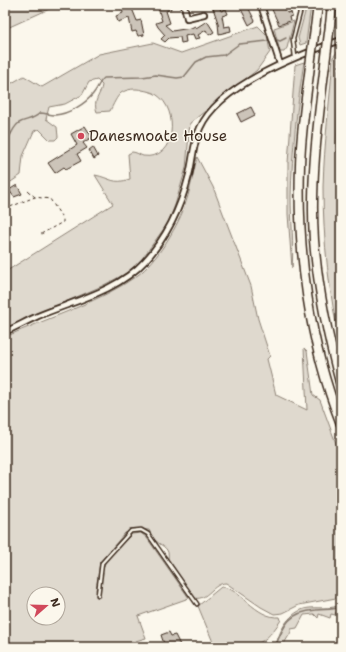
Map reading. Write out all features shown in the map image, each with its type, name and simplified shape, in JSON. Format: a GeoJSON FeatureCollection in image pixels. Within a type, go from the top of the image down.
{"type":"FeatureCollection","features":[{"type":"Feature","properties":{"kind":"highway"},"geometry":{"type":"LineString","coordinates":[[318,5],[300,164],[300,205],[307,300],[329,393],[341,424]]}},
{"type":"Feature","properties":{"kind":"highway"},"geometry":{"type":"LineString","coordinates":[[332,5],[315,164],[314,239],[321,302],[341,386]]}},
{"type":"Feature","properties":{"kind":"street"},"geometry":{"type":"LineString","coordinates":[[184,5],[187,18],[204,14]]}},
{"type":"Feature","properties":{"kind":"street"},"geometry":{"type":"LineString","coordinates":[[261,5],[280,64]]}},
{"type":"Feature","properties":{"kind":"street"},"geometry":{"type":"LineString","coordinates":[[5,332],[37,316],[109,286],[132,273],[144,262],[158,245],[174,218],[188,177],[199,130],[207,116],[217,105],[238,88],[280,64],[341,40]]}},
{"type":"Feature","properties":{"kind":"lane"},"geometry":{"type":"LineString","coordinates":[[295,57],[293,39],[302,5]]}},
{"type":"Feature","properties":{"kind":"lane"},"geometry":{"type":"LineString","coordinates":[[98,595],[102,563],[131,531],[141,530],[148,534],[197,604]]}},
{"type":"Feature","properties":{"kind":"path"},"geometry":{"type":"LineString","coordinates":[[28,191],[35,197]]}},
{"type":"Feature","properties":{"kind":"path"},"geometry":{"type":"LineString","coordinates":[[5,209],[35,197],[50,199],[63,219],[63,222],[41,234]]}},
{"type":"Feature","properties":{"kind":"shaded area"},"geometry":{"type":"Polygon","coordinates":[[[5,5],[58,5],[5,29],[5,5]]]}},
{"type":"Feature","properties":{"kind":"shaded area"},"geometry":{"type":"Polygon","coordinates":[[[307,5],[311,5],[306,43],[300,45],[298,38],[307,5]]]}},
{"type":"Feature","properties":{"kind":"shaded area"},"geometry":{"type":"Polygon","coordinates":[[[294,21],[287,48],[284,52],[280,52],[274,28],[294,21]]]}},
{"type":"Feature","properties":{"kind":"shaded area"},"geometry":{"type":"Polygon","coordinates":[[[258,26],[267,35],[270,52],[257,70],[190,123],[186,168],[175,205],[168,223],[139,263],[125,274],[102,286],[5,328],[5,272],[113,204],[95,175],[116,181],[130,179],[128,154],[132,152],[143,156],[154,155],[163,151],[168,143],[171,133],[171,122],[169,111],[164,102],[155,94],[140,89],[132,89],[121,93],[110,111],[97,112],[96,101],[102,85],[97,80],[89,82],[82,95],[65,104],[49,107],[46,119],[57,127],[58,137],[55,140],[50,140],[39,129],[34,131],[23,156],[21,175],[5,186],[5,87],[24,76],[42,87],[99,54],[153,43],[181,53],[258,26]]]}},
{"type":"Feature","properties":{"kind":"shaded area"},"geometry":{"type":"Polygon","coordinates":[[[341,43],[341,151],[336,153],[338,124],[338,44],[341,43]]]}},
{"type":"Feature","properties":{"kind":"shaded area"},"geometry":{"type":"Polygon","coordinates":[[[339,50],[336,152],[341,151],[341,347],[333,307],[328,267],[324,227],[323,187],[333,57],[339,50]]]}},
{"type":"Feature","properties":{"kind":"shaded area"},"geometry":{"type":"Polygon","coordinates":[[[304,62],[292,163],[292,268],[288,214],[288,163],[295,65],[304,62]]]}},
{"type":"Feature","properties":{"kind":"shaded area"},"geometry":{"type":"Polygon","coordinates":[[[197,157],[213,187],[251,286],[258,319],[270,356],[267,359],[276,395],[307,410],[304,348],[307,351],[313,395],[320,400],[341,457],[341,597],[299,605],[283,613],[274,614],[226,583],[217,586],[203,597],[195,598],[168,559],[167,550],[155,540],[149,530],[137,529],[125,533],[100,562],[96,590],[99,598],[101,574],[106,560],[132,534],[141,533],[147,538],[189,598],[138,616],[146,638],[132,642],[134,647],[5,647],[5,337],[91,301],[123,285],[138,275],[152,262],[171,235],[188,196],[197,157]]]}},
{"type":"Feature","properties":{"kind":"shaded area"},"geometry":{"type":"Polygon","coordinates":[[[221,587],[228,588],[235,592],[263,613],[280,617],[281,620],[267,637],[253,645],[246,647],[215,647],[198,606],[221,587]]]}},
{"type":"Feature","properties":{"kind":"shaded area"},"geometry":{"type":"Polygon","coordinates":[[[341,604],[341,611],[336,612],[335,615],[331,614],[330,618],[319,614],[318,618],[314,614],[304,615],[297,628],[291,629],[291,632],[282,647],[268,647],[277,642],[281,630],[285,624],[298,611],[310,608],[333,607],[341,604]]]}},
{"type":"Feature","properties":{"kind":"building"},"geometry":{"type":"Polygon","coordinates":[[[163,5],[170,5],[171,9],[166,11],[170,23],[165,25],[172,31],[195,26],[196,28],[207,21],[214,32],[209,35],[206,30],[198,35],[200,38],[195,39],[193,34],[185,36],[186,42],[181,43],[180,37],[169,38],[165,42],[161,39],[165,35],[156,23],[162,21],[158,8],[163,5]]]}},
{"type":"Feature","properties":{"kind":"building"},"geometry":{"type":"Polygon","coordinates":[[[239,5],[247,5],[255,21],[249,25],[239,5]]]}},
{"type":"Feature","properties":{"kind":"building"},"geometry":{"type":"Polygon","coordinates":[[[270,5],[283,5],[287,13],[291,12],[292,16],[289,17],[290,21],[279,25],[270,5]]]}},
{"type":"Feature","properties":{"kind":"building"},"geometry":{"type":"Polygon","coordinates":[[[131,6],[137,21],[141,20],[144,35],[138,36],[136,31],[132,32],[129,18],[118,22],[116,16],[123,13],[122,9],[131,6]]]}},
{"type":"Feature","properties":{"kind":"building"},"geometry":{"type":"Polygon","coordinates":[[[219,6],[221,11],[226,9],[228,14],[222,16],[224,27],[230,26],[231,31],[219,34],[218,23],[213,8],[219,6]]]}},
{"type":"Feature","properties":{"kind":"building"},"geometry":{"type":"Polygon","coordinates":[[[251,107],[255,115],[241,122],[237,114],[251,107]]]}},
{"type":"Feature","properties":{"kind":"building"},"geometry":{"type":"Polygon","coordinates":[[[85,126],[92,137],[83,143],[87,148],[77,154],[81,161],[66,169],[64,167],[55,173],[48,163],[77,145],[71,134],[85,126]]]}},
{"type":"Feature","properties":{"kind":"building"},"geometry":{"type":"Polygon","coordinates":[[[93,147],[98,156],[94,159],[89,150],[93,147]]]}},
{"type":"Feature","properties":{"kind":"building"},"geometry":{"type":"Polygon","coordinates":[[[17,185],[22,194],[14,197],[9,190],[17,185]]]}},
{"type":"Feature","properties":{"kind":"building"},"geometry":{"type":"Polygon","coordinates":[[[169,632],[171,636],[175,635],[180,645],[165,647],[161,635],[169,632]]]}},
{"type":"Feature","properties":{"kind":"waterway"},"geometry":{"type":"LineString","coordinates":[[5,142],[19,123],[35,117],[40,113],[55,115],[66,113],[81,105],[90,98],[104,78],[156,75],[177,78],[184,77],[196,62],[206,57],[224,55],[239,44],[277,40],[280,41],[286,38]]}},
{"type":"Feature","properties":{"kind":"waterway"},"geometry":{"type":"LineString","coordinates":[[275,647],[285,626],[299,613],[341,607]]}},
{"type":"Feature","properties":{"kind":"place","name":"Danesmoate House"},"geometry":{"type":"Point","coordinates":[81,136]}}]}
